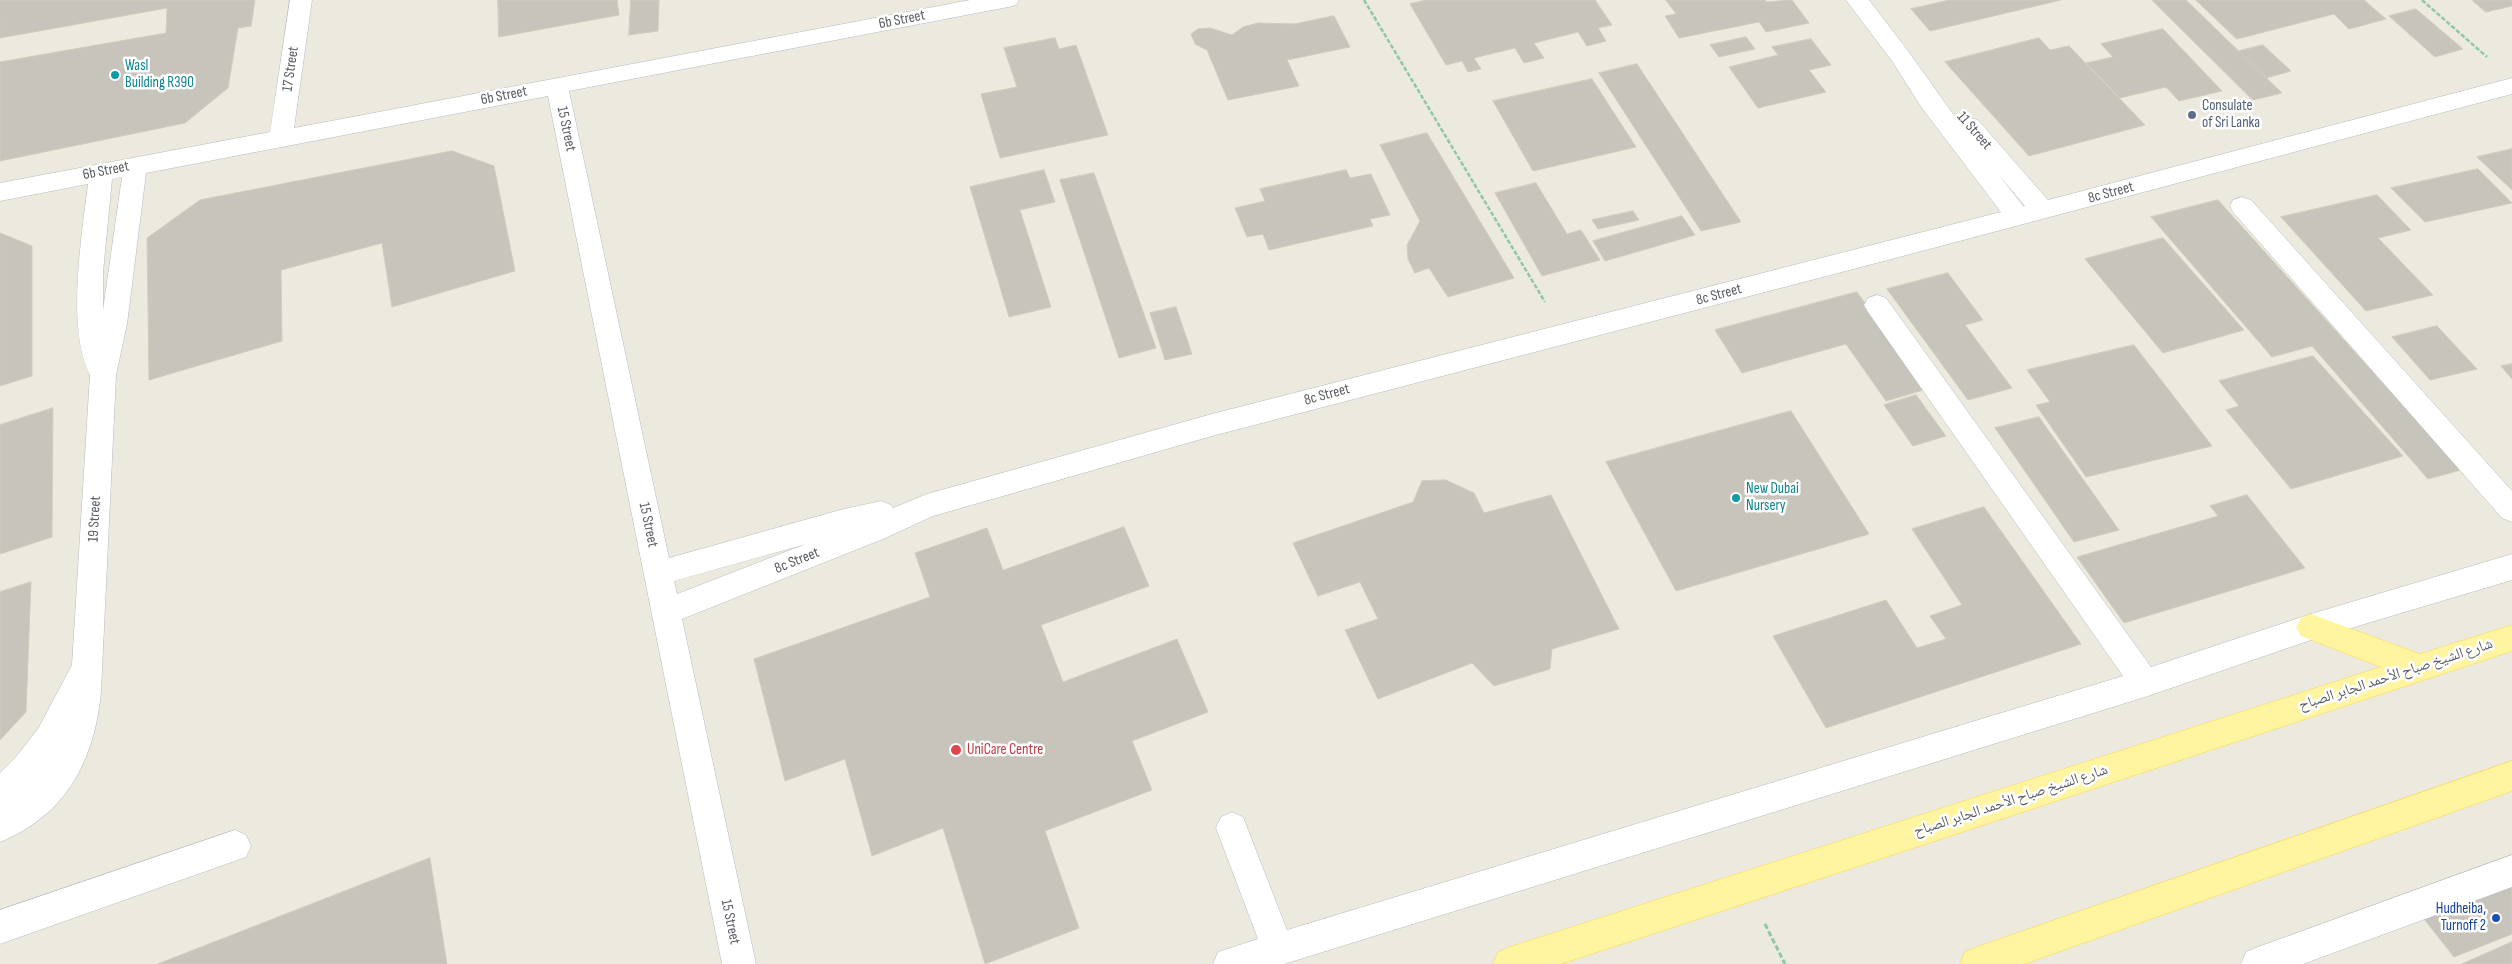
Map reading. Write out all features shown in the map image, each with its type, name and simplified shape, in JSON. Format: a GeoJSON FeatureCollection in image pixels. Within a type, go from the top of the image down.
{"type":"FeatureCollection","features":[{"type":"Feature","properties":{"kind":"main road"},"geometry":{"type":"LineString","coordinates":[[2311,627],[2421,668]]}},
{"type":"Feature","properties":{"kind":"main road","name":"شارع الشيخ صباح الأحمد الجابر الصباح"},"geometry":{"type":"LineString","coordinates":[[1510,964],[2512,638]]}},
{"type":"Feature","properties":{"kind":"main road"},"geometry":{"type":"LineString","coordinates":[[1977,964],[2512,776]]}},
{"type":"Feature","properties":{"kind":"street","name":"17 Street"},"geometry":{"type":"LineString","coordinates":[[281,138],[301,0]]}},
{"type":"Feature","properties":{"kind":"street","name":"6b Street"},"geometry":{"type":"LineString","coordinates":[[0,192],[1008,0]]}},
{"type":"Feature","properties":{"kind":"street","name":"11 Street"},"geometry":{"type":"LineString","coordinates":[[1857,0],[1900,56],[1930,102],[2018,217]]}},
{"type":"Feature","properties":{"kind":"street","name":"11 Street"},"geometry":{"type":"LineString","coordinates":[[1900,56],[1946,99],[2043,210]]}},
{"type":"Feature","properties":{"kind":"street","name":"15 Street"},"geometry":{"type":"LineString","coordinates":[[557,86],[739,964]]}},
{"type":"Feature","properties":{"kind":"street","name":"8c Street"},"geometry":{"type":"LineString","coordinates":[[658,573],[840,522],[927,506],[1212,425],[2018,217],[2512,86]]}},
{"type":"Feature","properties":{"kind":"street","name":"19 Street"},"geometry":{"type":"LineString","coordinates":[[0,826],[18,815],[20,789],[63,772],[77,747],[87,703],[87,662],[103,375],[114,324],[135,166]]}},
{"type":"Feature","properties":{"kind":"street","name":"19 Street"},"geometry":{"type":"LineString","coordinates":[[101,172],[89,306],[94,345],[103,375]]}},
{"type":"Feature","properties":{"kind":"street"},"geometry":{"type":"LineString","coordinates":[[2242,206],[2512,510]]}},
{"type":"Feature","properties":{"kind":"street"},"geometry":{"type":"LineString","coordinates":[[1877,305],[2145,682]]}},
{"type":"Feature","properties":{"kind":"street","name":"8c Street"},"geometry":{"type":"LineString","coordinates":[[666,612],[873,530],[927,506]]}},
{"type":"Feature","properties":{"kind":"street"},"geometry":{"type":"LineString","coordinates":[[1230,964],[2145,682],[2311,627],[2512,567]]}},
{"type":"Feature","properties":{"kind":"street"},"geometry":{"type":"LineString","coordinates":[[1232,828],[1278,949]]}},
{"type":"Feature","properties":{"kind":"street"},"geometry":{"type":"LineString","coordinates":[[0,927],[235,846]]}},
{"type":"Feature","properties":{"kind":"street"},"geometry":{"type":"LineString","coordinates":[[2258,964],[2512,871]]}},
{"type":"Feature","properties":{"kind":"path"},"geometry":{"type":"LineString","coordinates":[[1364,0],[1564,335]]}},
{"type":"Feature","properties":{"kind":"path"},"geometry":{"type":"LineString","coordinates":[[2422,0],[2490,59]]}},
{"type":"Feature","properties":{"kind":"building","name":"Wasl Building R390"},"geometry":{"type":"Polygon","coordinates":[[[0,0],[255,0],[251,26],[238,28],[228,88],[185,123],[0,161],[0,62],[166,33],[167,8],[0,38],[0,0]]]}},
{"type":"Feature","properties":{"kind":"building"},"geometry":{"type":"Polygon","coordinates":[[[498,0],[617,0],[619,15],[499,37],[498,0]]]}},
{"type":"Feature","properties":{"kind":"building"},"geometry":{"type":"Polygon","coordinates":[[[631,0],[659,0],[658,31],[629,35],[631,0]]]}},
{"type":"Feature","properties":{"kind":"building"},"geometry":{"type":"Polygon","coordinates":[[[1427,0],[1595,0],[1612,25],[1598,28],[1606,41],[1587,46],[1578,32],[1534,43],[1544,58],[1524,63],[1515,48],[1474,58],[1481,69],[1468,72],[1462,61],[1446,65],[1410,4],[1427,0]]]}},
{"type":"Feature","properties":{"kind":"building"},"geometry":{"type":"Polygon","coordinates":[[[1666,0],[1765,0],[1766,2],[1792,0],[1809,23],[1766,32],[1759,22],[1679,38],[1665,16],[1676,14],[1666,0]]]}},
{"type":"Feature","properties":{"kind":"building"},"geometry":{"type":"Polygon","coordinates":[[[1950,0],[2061,0],[1930,31],[1911,9],[1950,0]]]}},
{"type":"Feature","properties":{"kind":"building"},"geometry":{"type":"Polygon","coordinates":[[[2152,0],[2186,0],[2282,93],[2253,100],[2152,0]]]}},
{"type":"Feature","properties":{"kind":"building"},"geometry":{"type":"Polygon","coordinates":[[[2196,0],[2364,0],[2386,19],[2349,29],[2334,14],[2237,39],[2196,0]]]}},
{"type":"Feature","properties":{"kind":"building"},"geometry":{"type":"Polygon","coordinates":[[[2472,0],[2512,0],[2512,6],[2486,12],[2472,0]]]}},
{"type":"Feature","properties":{"kind":"building"},"geometry":{"type":"Polygon","coordinates":[[[2416,9],[2463,49],[2435,57],[2389,16],[2416,9]]]}},
{"type":"Feature","properties":{"kind":"building"},"geometry":{"type":"Polygon","coordinates":[[[1334,16],[1350,47],[1287,60],[1299,86],[1228,100],[1207,50],[1195,44],[1191,34],[1198,29],[1210,28],[1232,35],[1243,27],[1258,23],[1294,24],[1334,16]]]}},
{"type":"Feature","properties":{"kind":"building"},"geometry":{"type":"Polygon","coordinates":[[[2163,29],[2222,91],[2179,101],[2166,87],[2120,98],[2086,63],[2113,57],[2101,44],[2163,29]]]}},
{"type":"Feature","properties":{"kind":"building"},"geometry":{"type":"Polygon","coordinates":[[[1746,37],[1755,49],[1719,57],[1710,45],[1746,37]]]}},
{"type":"Feature","properties":{"kind":"building"},"geometry":{"type":"Polygon","coordinates":[[[1055,38],[1059,49],[1076,45],[1108,135],[1000,158],[981,94],[1017,87],[1004,48],[1055,38]]]}},
{"type":"Feature","properties":{"kind":"building"},"geometry":{"type":"Polygon","coordinates":[[[2039,38],[2050,50],[2069,46],[2145,125],[2029,156],[1945,62],[2039,38]]]}},
{"type":"Feature","properties":{"kind":"building"},"geometry":{"type":"Polygon","coordinates":[[[1811,39],[1831,65],[1809,70],[1826,92],[1758,108],[1729,67],[1778,55],[1772,47],[1811,39]]]}},
{"type":"Feature","properties":{"kind":"building"},"geometry":{"type":"Polygon","coordinates":[[[2263,45],[2291,71],[2266,78],[2239,51],[2263,45]]]}},
{"type":"Feature","properties":{"kind":"building"},"geometry":{"type":"Polygon","coordinates":[[[1637,64],[1741,222],[1701,231],[1599,73],[1637,64]]]}},
{"type":"Feature","properties":{"kind":"building"},"geometry":{"type":"Polygon","coordinates":[[[1592,79],[1636,147],[1533,171],[1493,101],[1592,79]]]}},
{"type":"Feature","properties":{"kind":"building"},"geometry":{"type":"Polygon","coordinates":[[[1427,133],[1514,278],[1448,297],[1429,268],[1415,273],[1408,259],[1407,245],[1420,221],[1380,145],[1427,133]]]}},
{"type":"Feature","properties":{"kind":"building"},"geometry":{"type":"Polygon","coordinates":[[[2512,149],[2512,190],[2477,157],[2512,149]]]}},
{"type":"Feature","properties":{"kind":"building"},"geometry":{"type":"Polygon","coordinates":[[[452,151],[494,166],[515,271],[392,307],[382,243],[281,270],[282,341],[149,380],[147,238],[200,200],[452,151]]]}},
{"type":"Feature","properties":{"kind":"building"},"geometry":{"type":"Polygon","coordinates":[[[2478,169],[2512,203],[2425,222],[2391,188],[2478,169]]]}},
{"type":"Feature","properties":{"kind":"building"},"geometry":{"type":"Polygon","coordinates":[[[1044,170],[1055,202],[1020,210],[1051,307],[1009,317],[970,187],[1044,170]]]}},
{"type":"Feature","properties":{"kind":"building"},"geometry":{"type":"Polygon","coordinates":[[[1346,170],[1350,178],[1371,174],[1390,215],[1370,219],[1373,226],[1269,250],[1263,234],[1247,237],[1235,208],[1265,201],[1260,189],[1346,170]]]}},
{"type":"Feature","properties":{"kind":"building"},"geometry":{"type":"Polygon","coordinates":[[[1094,173],[1156,348],[1119,358],[1060,180],[1094,173]]]}},
{"type":"Feature","properties":{"kind":"building"},"geometry":{"type":"Polygon","coordinates":[[[1536,183],[1567,234],[1581,230],[1600,260],[1542,276],[1495,193],[1536,183]]]}},
{"type":"Feature","properties":{"kind":"building"},"geometry":{"type":"Polygon","coordinates":[[[2377,195],[2411,230],[2378,238],[2433,295],[2366,311],[2281,217],[2377,195]]]}},
{"type":"Feature","properties":{"kind":"building"},"geometry":{"type":"Polygon","coordinates":[[[2218,200],[2461,470],[2428,479],[2312,346],[2272,357],[2151,217],[2218,200]]]}},
{"type":"Feature","properties":{"kind":"building"},"geometry":{"type":"Polygon","coordinates":[[[1633,211],[1639,220],[1598,229],[1592,220],[1633,211]]]}},
{"type":"Feature","properties":{"kind":"building"},"geometry":{"type":"Polygon","coordinates":[[[1682,216],[1695,235],[1605,261],[1593,241],[1682,216]]]}},
{"type":"Feature","properties":{"kind":"building"},"geometry":{"type":"Polygon","coordinates":[[[0,233],[32,246],[32,376],[0,386],[0,233]]]}},
{"type":"Feature","properties":{"kind":"building"},"geometry":{"type":"Polygon","coordinates":[[[2163,238],[2244,330],[2163,353],[2085,259],[2163,238]]]}},
{"type":"Feature","properties":{"kind":"building"},"geometry":{"type":"Polygon","coordinates":[[[1948,273],[1983,320],[1965,325],[2012,388],[1968,400],[1887,289],[1948,273]]]}},
{"type":"Feature","properties":{"kind":"building"},"geometry":{"type":"Polygon","coordinates":[[[1857,292],[1927,389],[1886,401],[1846,344],[1742,373],[1715,330],[1857,292]]]}},
{"type":"Feature","properties":{"kind":"building"},"geometry":{"type":"Polygon","coordinates":[[[1176,307],[1192,354],[1165,360],[1150,313],[1176,307]]]}},
{"type":"Feature","properties":{"kind":"building"},"geometry":{"type":"Polygon","coordinates":[[[2437,326],[2477,369],[2430,380],[2392,337],[2437,326]]]}},
{"type":"Feature","properties":{"kind":"building"},"geometry":{"type":"Polygon","coordinates":[[[2134,345],[2212,446],[2086,477],[2036,405],[2050,402],[2027,370],[2134,345]]]}},
{"type":"Feature","properties":{"kind":"building"},"geometry":{"type":"Polygon","coordinates":[[[2313,356],[2403,456],[2291,489],[2226,410],[2239,406],[2219,381],[2313,356]]]}},
{"type":"Feature","properties":{"kind":"building"},"geometry":{"type":"Polygon","coordinates":[[[2512,364],[2512,379],[2501,366],[2512,364]]]}},
{"type":"Feature","properties":{"kind":"building"},"geometry":{"type":"Polygon","coordinates":[[[1916,395],[1946,436],[1913,446],[1884,405],[1916,395]]]}},
{"type":"Feature","properties":{"kind":"building"},"geometry":{"type":"Polygon","coordinates":[[[53,408],[52,537],[0,554],[0,425],[53,408]]]}},
{"type":"Feature","properties":{"kind":"building","name":"New Dubai Nursery"},"geometry":{"type":"Polygon","coordinates":[[[1791,411],[1869,534],[1676,591],[1606,462],[1791,411]]]}},
{"type":"Feature","properties":{"kind":"building"},"geometry":{"type":"Polygon","coordinates":[[[2039,417],[2119,530],[2074,542],[1995,428],[2039,417]]]}},
{"type":"Feature","properties":{"kind":"building"},"geometry":{"type":"Polygon","coordinates":[[[1446,480],[1474,493],[1484,513],[1551,495],[1619,629],[1552,649],[1550,669],[1494,686],[1472,663],[1378,699],[1345,630],[1378,619],[1360,582],[1318,596],[1293,543],[1413,502],[1422,481],[1446,480]]]}},
{"type":"Feature","properties":{"kind":"building"},"geometry":{"type":"Polygon","coordinates":[[[2247,495],[2305,568],[2124,623],[2077,557],[2218,516],[2210,506],[2247,495]]]}},
{"type":"Feature","properties":{"kind":"building"},"geometry":{"type":"Polygon","coordinates":[[[1984,507],[2081,644],[1826,728],[1773,636],[1886,600],[1917,648],[1946,639],[1930,616],[1962,605],[1912,529],[1984,507]]]}},
{"type":"Feature","properties":{"kind":"building","name":"UniCare Centre"},"geometry":{"type":"Polygon","coordinates":[[[1124,527],[1149,586],[1041,625],[1063,682],[1177,639],[1208,712],[1132,741],[1152,790],[1045,831],[1079,928],[985,964],[943,828],[872,856],[845,759],[785,781],[754,659],[930,597],[915,553],[987,528],[1003,570],[1124,527]]]}},
{"type":"Feature","properties":{"kind":"building"},"geometry":{"type":"Polygon","coordinates":[[[31,582],[26,712],[0,740],[0,592],[31,582]]]}},
{"type":"Feature","properties":{"kind":"building"},"geometry":{"type":"Polygon","coordinates":[[[430,858],[447,964],[158,964],[430,858]]]}},
{"type":"Feature","properties":{"kind":"building"},"geometry":{"type":"Polygon","coordinates":[[[2512,886],[2512,934],[2454,957],[2424,919],[2512,886]]]}},
{"type":"Feature","properties":{"kind":"building"},"geometry":{"type":"Polygon","coordinates":[[[2512,942],[2512,964],[2462,964],[2512,942]]]}},
{"type":"Feature","properties":{"kind":"place","name":"Wasl Building R390"},"geometry":{"type":"Point","coordinates":[115,75]}},
{"type":"Feature","properties":{"kind":"place","name":"Consulate of Sri Lanka"},"geometry":{"type":"Point","coordinates":[2192,115]}},
{"type":"Feature","properties":{"kind":"place","name":"New Dubai Nursery"},"geometry":{"type":"Point","coordinates":[1736,498]}},
{"type":"Feature","properties":{"kind":"place","name":"UniCare Centre"},"geometry":{"type":"Point","coordinates":[956,750]}},
{"type":"Feature","properties":{"kind":"place","name":"Hudheiba, Turnoff 2"},"geometry":{"type":"Point","coordinates":[2496,918]}}]}
